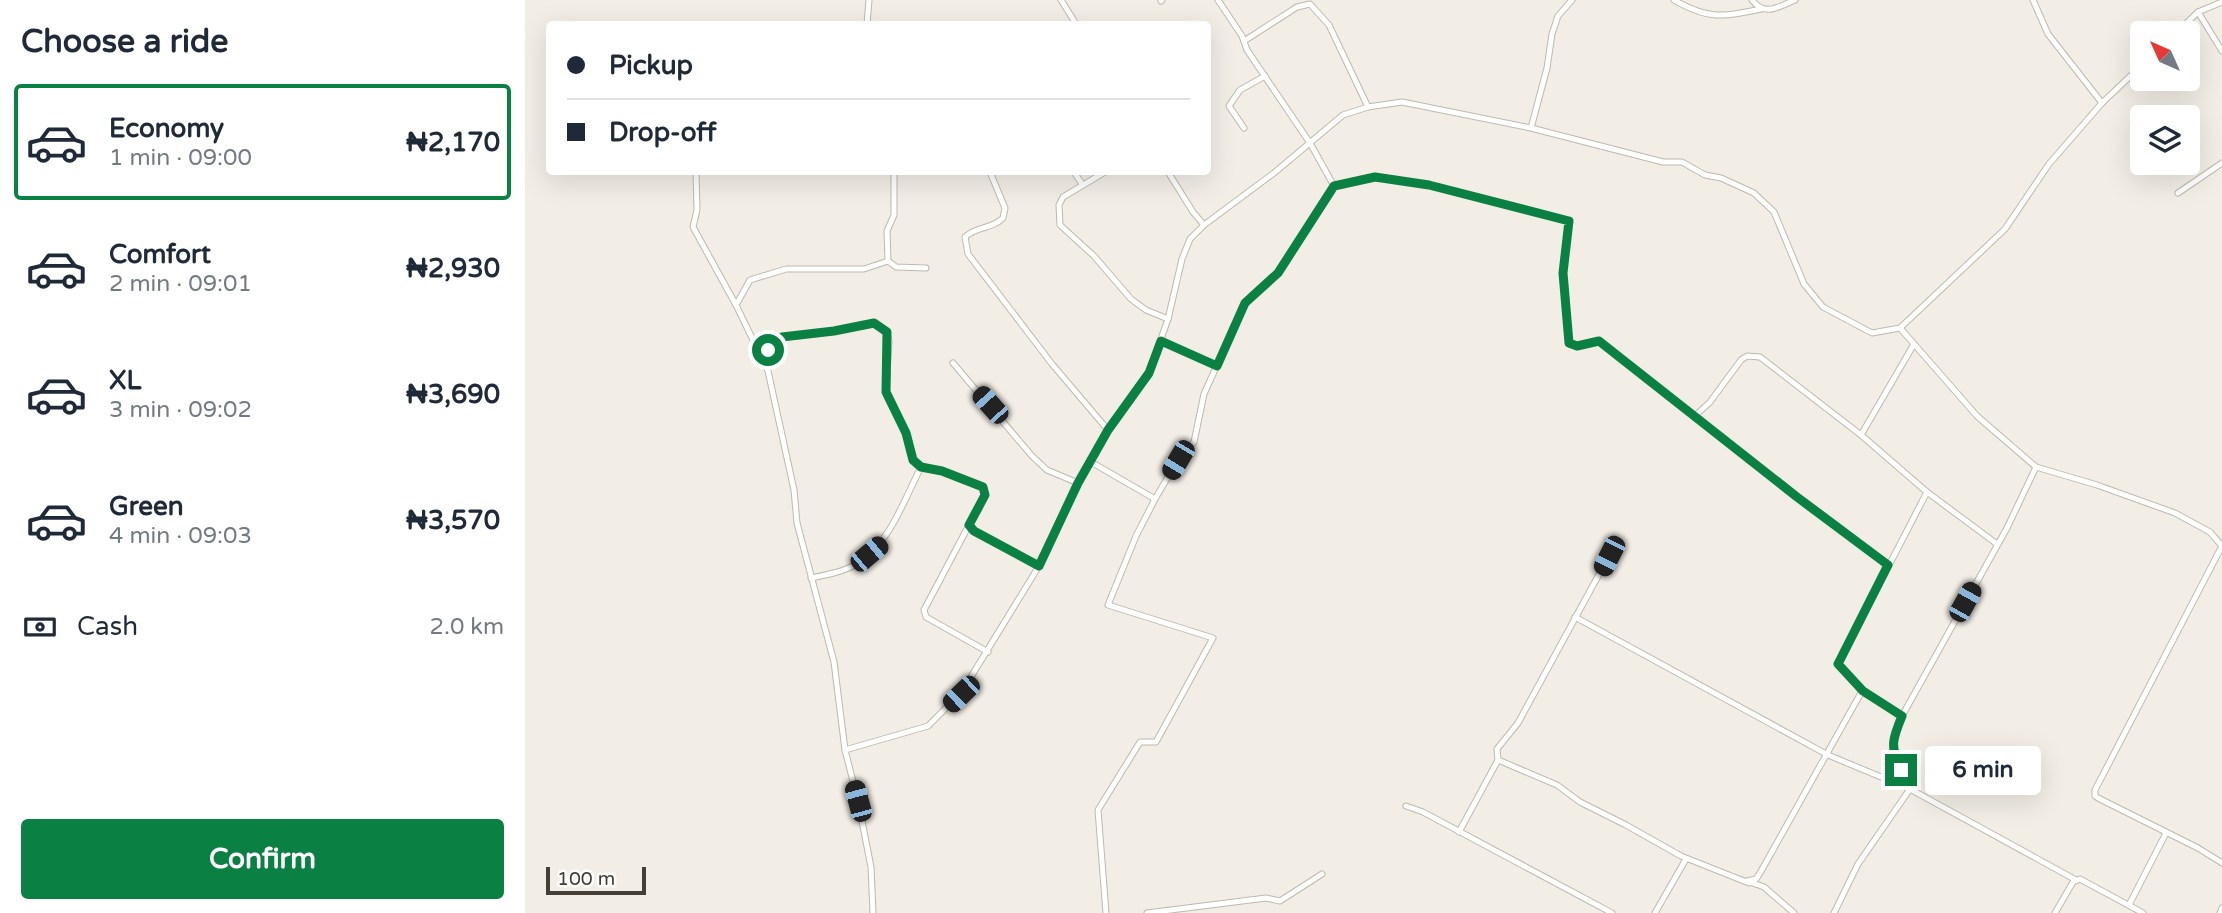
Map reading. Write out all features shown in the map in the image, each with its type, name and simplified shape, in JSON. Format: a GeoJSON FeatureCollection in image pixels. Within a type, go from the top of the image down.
{"type":"FeatureCollection","features":[{"type":"Feature","properties":{"kind":"street"},"geometry":{"type":"LineString","coordinates":[[867,21],[869,0]]}},
{"type":"Feature","properties":{"kind":"street"},"geometry":{"type":"LineString","coordinates":[[1061,0],[1074,21]]}},
{"type":"Feature","properties":{"kind":"street"},"geometry":{"type":"LineString","coordinates":[[1218,0],[1310,143],[1334,186]]}},
{"type":"Feature","properties":{"kind":"street"},"geometry":{"type":"LineString","coordinates":[[1292,0],[1297,7]]}},
{"type":"Feature","properties":{"kind":"street"},"geometry":{"type":"LineString","coordinates":[[1531,128],[1555,25],[1558,16],[1572,0]]}},
{"type":"Feature","properties":{"kind":"street"},"geometry":{"type":"LineString","coordinates":[[1674,0],[1695,12],[1726,17],[1761,9],[1768,11],[1795,0]]}},
{"type":"Feature","properties":{"kind":"street"},"geometry":{"type":"LineString","coordinates":[[1752,0],[1761,9]]}},
{"type":"Feature","properties":{"kind":"street"},"geometry":{"type":"LineString","coordinates":[[2033,0],[2048,34],[2102,103]]}},
{"type":"Feature","properties":{"kind":"street"},"geometry":{"type":"LineString","coordinates":[[2189,21],[2198,12],[2222,2]]}},
{"type":"Feature","properties":{"kind":"street"},"geometry":{"type":"LineString","coordinates":[[1244,41],[1297,7],[1310,4],[1329,25],[1368,107]]}},
{"type":"Feature","properties":{"kind":"street"},"geometry":{"type":"LineString","coordinates":[[2198,12],[2222,51]]}},
{"type":"Feature","properties":{"kind":"street"},"geometry":{"type":"LineString","coordinates":[[1244,128],[1229,106],[1232,98],[1265,75]]}},
{"type":"Feature","properties":{"kind":"street"},"geometry":{"type":"LineString","coordinates":[[845,750],[928,726],[961,694],[1039,566],[1078,483],[1108,430],[1149,373],[1168,319],[1182,259],[1190,239],[1343,115],[1368,107],[1402,102],[1531,128],[1663,162],[1682,162],[1705,175],[1721,178],[1754,193],[1774,212],[1804,284],[1823,307],[1871,333],[1900,328],[2005,229],[2049,164],[2102,103],[2130,76]]}},
{"type":"Feature","properties":{"kind":"street"},"geometry":{"type":"LineString","coordinates":[[2178,193],[2222,163]]}},
{"type":"Feature","properties":{"kind":"street"},"geometry":{"type":"LineString","coordinates":[[696,175],[697,210],[693,227],[736,305],[768,371]]}},
{"type":"Feature","properties":{"kind":"street"},"geometry":{"type":"LineString","coordinates":[[888,261],[887,230],[894,215],[894,175]]}},
{"type":"Feature","properties":{"kind":"street"},"geometry":{"type":"LineString","coordinates":[[991,175],[1005,208],[1003,218],[988,227],[973,229],[965,237],[968,254],[1052,364],[1108,430]]}},
{"type":"Feature","properties":{"kind":"street"},"geometry":{"type":"LineString","coordinates":[[1076,175],[1081,184]]}},
{"type":"Feature","properties":{"kind":"street"},"geometry":{"type":"LineString","coordinates":[[1100,175],[1063,197],[1059,205],[1060,225],[1094,256],[1131,299],[1146,310],[1168,319]]}},
{"type":"Feature","properties":{"kind":"street"},"geometry":{"type":"LineString","coordinates":[[1170,175],[1204,225]]}},
{"type":"Feature","properties":{"kind":"street"},"geometry":{"type":"LineString","coordinates":[[1106,913],[1098,810],[1140,742],[1156,742],[1213,638],[1108,606],[1136,536],[1155,499],[1178,460],[1193,442],[1204,394],[1245,303],[1278,273],[1334,186],[1375,177],[1429,185],[1569,221],[1563,273],[1569,343],[1577,346],[1599,341],[1888,565]]}},
{"type":"Feature","properties":{"kind":"street"},"geometry":{"type":"LineString","coordinates":[[736,305],[750,279],[786,269],[864,269],[888,261]]}},
{"type":"Feature","properties":{"kind":"street"},"geometry":{"type":"LineString","coordinates":[[888,261],[896,267],[926,268]]}},
{"type":"Feature","properties":{"kind":"street"},"geometry":{"type":"LineString","coordinates":[[873,913],[871,867],[845,750],[834,662],[797,523],[794,491],[768,371],[768,350],[772,342],[782,337],[874,323],[887,332],[886,392],[906,433],[913,460],[921,467],[942,471],[983,487],[985,495],[924,610],[926,617],[988,652]]}},
{"type":"Feature","properties":{"kind":"street"},"geometry":{"type":"LineString","coordinates":[[1900,328],[1977,416],[2036,467],[2175,513],[2210,532],[2222,546],[2095,790],[2095,796],[2098,798],[2222,863]]}},
{"type":"Feature","properties":{"kind":"street"},"geometry":{"type":"LineString","coordinates":[[1161,341],[1217,366]]}},
{"type":"Feature","properties":{"kind":"street"},"geometry":{"type":"LineString","coordinates":[[1861,435],[1914,344]]}},
{"type":"Feature","properties":{"kind":"street"},"geometry":{"type":"LineString","coordinates":[[1695,416],[1710,402],[1741,360],[1751,356],[1760,357],[1861,435],[1927,492],[1997,544]]}},
{"type":"Feature","properties":{"kind":"street"},"geometry":{"type":"LineString","coordinates":[[953,363],[1032,456],[1047,470],[1078,483]]}},
{"type":"Feature","properties":{"kind":"street"},"geometry":{"type":"LineString","coordinates":[[1091,462],[1155,499]]}},
{"type":"Feature","properties":{"kind":"street"},"geometry":{"type":"LineString","coordinates":[[811,578],[836,573],[857,564],[881,544],[921,467]]}},
{"type":"Feature","properties":{"kind":"street"},"geometry":{"type":"LineString","coordinates":[[1910,789],[1892,751],[1894,735],[2036,467]]}},
{"type":"Feature","properties":{"kind":"street"},"geometry":{"type":"LineString","coordinates":[[1902,716],[1863,691],[1838,664],[1927,492]]}},
{"type":"Feature","properties":{"kind":"street"},"geometry":{"type":"LineString","coordinates":[[969,525],[974,531],[1039,566]]}},
{"type":"Feature","properties":{"kind":"street"},"geometry":{"type":"LineString","coordinates":[[1459,832],[1497,760],[1497,749],[1518,723],[1609,556]]}},
{"type":"Feature","properties":{"kind":"street"},"geometry":{"type":"LineString","coordinates":[[1575,617],[1828,755],[1910,789],[2076,880],[2080,879],[2143,913]]}},
{"type":"Feature","properties":{"kind":"street"},"geometry":{"type":"LineString","coordinates":[[1497,760],[1557,785],[1580,802],[1686,859],[1749,883],[1747,881],[1756,879],[1761,873],[1795,808],[1863,691]]}},
{"type":"Feature","properties":{"kind":"street"},"geometry":{"type":"LineString","coordinates":[[1835,913],[1858,864],[1910,789]]}},
{"type":"Feature","properties":{"kind":"street"},"geometry":{"type":"LineString","coordinates":[[1406,806],[1423,812],[1612,913]]}},
{"type":"Feature","properties":{"kind":"street"},"geometry":{"type":"LineString","coordinates":[[2129,905],[2166,833]]}},
{"type":"Feature","properties":{"kind":"street"},"geometry":{"type":"LineString","coordinates":[[1655,913],[1686,859]]}},
{"type":"Feature","properties":{"kind":"street"},"geometry":{"type":"LineString","coordinates":[[1147,913],[1266,898],[1280,901],[1322,874]]}},
{"type":"Feature","properties":{"kind":"street"},"geometry":{"type":"LineString","coordinates":[[2055,913],[2076,880]]}},
{"type":"Feature","properties":{"kind":"street"},"geometry":{"type":"LineString","coordinates":[[1747,881],[1763,887],[1794,913]]}},
{"type":"Feature","properties":{"kind":"route"},"geometry":{"type":"LineString","coordinates":[[768,350],[772,342],[782,337],[874,323],[887,332],[889,341],[886,392],[906,433],[913,460],[921,467],[942,471],[983,487],[985,495],[969,525],[974,531],[1039,566],[1078,483],[1108,430],[1149,373],[1161,341],[1217,366],[1245,303],[1278,273],[1334,186],[1375,177],[1429,185],[1569,221],[1563,273],[1569,343],[1577,346],[1599,341],[1888,565],[1838,664],[1863,691],[1902,716],[1894,735],[1892,751],[1901,770]]}}]}
